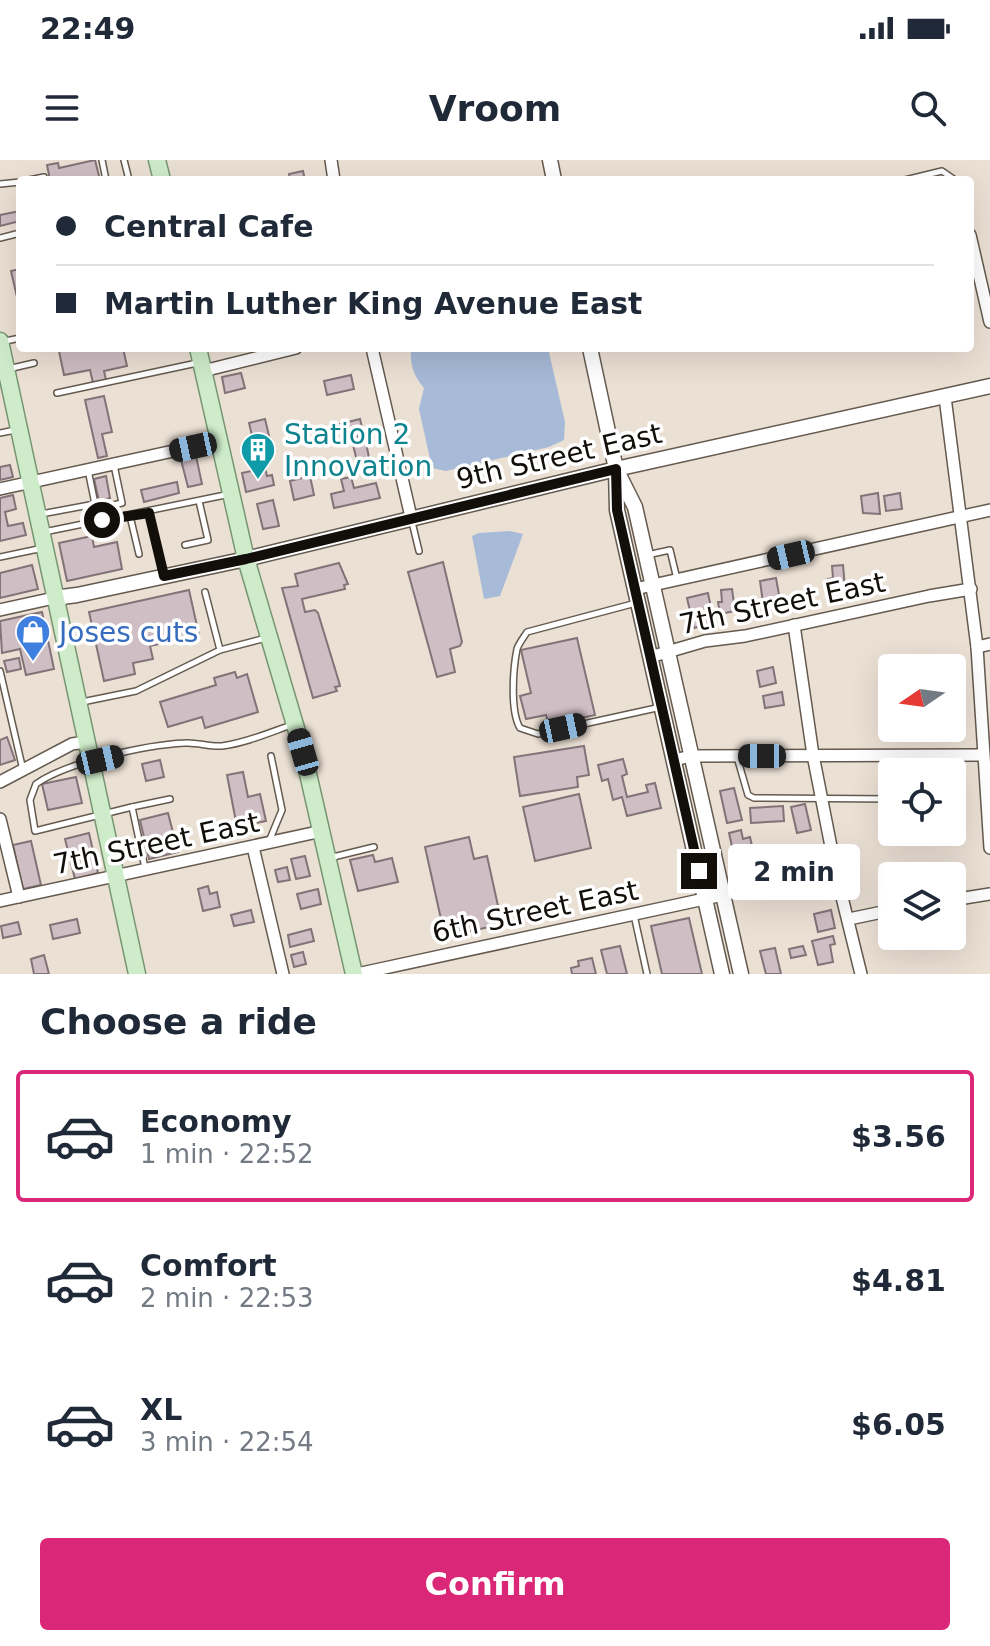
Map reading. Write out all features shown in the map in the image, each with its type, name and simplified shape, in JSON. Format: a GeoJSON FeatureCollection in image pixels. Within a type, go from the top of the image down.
{"type":"FeatureCollection","features":[{"type":"Feature","properties":{"kind":"main road"},"geometry":{"type":"LineString","coordinates":[[0,341],[137,974]]}},
{"type":"Feature","properties":{"kind":"main road"},"geometry":{"type":"LineString","coordinates":[[201,360],[246,559],[295,724],[355,974]]}},
{"type":"Feature","properties":{"kind":"street"},"geometry":{"type":"LineString","coordinates":[[974,251],[990,322]]}},
{"type":"Feature","properties":{"kind":"street"},"geometry":{"type":"LineString","coordinates":[[201,360],[264,352]]}},
{"type":"Feature","properties":{"kind":"street"},"geometry":{"type":"LineString","coordinates":[[373,352],[411,517]]}},
{"type":"Feature","properties":{"kind":"street"},"geometry":{"type":"LineString","coordinates":[[591,352],[616,469],[617,510],[722,974]]}},
{"type":"Feature","properties":{"kind":"street","name":"9th Street East"},"geometry":{"type":"LineString","coordinates":[[0,610],[246,559],[616,469],[990,386]]}},
{"type":"Feature","properties":{"kind":"street"},"geometry":{"type":"LineString","coordinates":[[945,397],[977,647],[990,848]]}},
{"type":"Feature","properties":{"kind":"street"},"geometry":{"type":"LineString","coordinates":[[0,489],[219,441]]}},
{"type":"Feature","properties":{"kind":"street"},"geometry":{"type":"LineString","coordinates":[[616,469],[635,507],[741,974]]}},
{"type":"Feature","properties":{"kind":"street"},"geometry":{"type":"LineString","coordinates":[[637,596],[653,586],[677,580],[990,510]]}},
{"type":"Feature","properties":{"kind":"street","name":"7th Street East"},"geometry":{"type":"LineString","coordinates":[[650,657],[705,641],[745,636],[971,589]]}},
{"type":"Feature","properties":{"kind":"street"},"geometry":{"type":"LineString","coordinates":[[794,625],[821,797],[861,974]]}},
{"type":"Feature","properties":{"kind":"street"},"geometry":{"type":"LineString","coordinates":[[977,647],[990,644]]}},
{"type":"Feature","properties":{"kind":"street"},"geometry":{"type":"LineString","coordinates":[[0,782],[72,744],[86,742]]}},
{"type":"Feature","properties":{"kind":"street"},"geometry":{"type":"LineString","coordinates":[[674,760],[691,756],[887,755],[985,747]]}},
{"type":"Feature","properties":{"kind":"street"},"geometry":{"type":"LineString","coordinates":[[0,819],[19,897]]}},
{"type":"Feature","properties":{"kind":"street","name":"7th Street East"},"geometry":{"type":"LineString","coordinates":[[0,901],[322,831]]}},
{"type":"Feature","properties":{"kind":"street"},"geometry":{"type":"LineString","coordinates":[[253,847],[283,974]]}},
{"type":"Feature","properties":{"kind":"street"},"geometry":{"type":"LineString","coordinates":[[966,898],[990,894]]}},
{"type":"Feature","properties":{"kind":"street","name":"6th Street East"},"geometry":{"type":"LineString","coordinates":[[355,974],[723,895]]}},
{"type":"Feature","properties":{"kind":"street"},"geometry":{"type":"LineString","coordinates":[[849,919],[878,913]]}},
{"type":"Feature","properties":{"kind":"lane"},"geometry":{"type":"LineString","coordinates":[[921,176],[942,171],[949,176]]}},
{"type":"Feature","properties":{"kind":"lane"},"geometry":{"type":"LineString","coordinates":[[57,393],[201,360]]}},
{"type":"Feature","properties":{"kind":"lane"},"geometry":{"type":"LineString","coordinates":[[6,369],[34,363]]}},
{"type":"Feature","properties":{"kind":"lane"},"geometry":{"type":"LineString","coordinates":[[0,433],[19,429]]}},
{"type":"Feature","properties":{"kind":"lane"},"geometry":{"type":"LineString","coordinates":[[37,515],[122,503],[114,464]]}},
{"type":"Feature","properties":{"kind":"lane"},"geometry":{"type":"LineString","coordinates":[[88,469],[102,520]]}},
{"type":"Feature","properties":{"kind":"lane"},"geometry":{"type":"LineString","coordinates":[[0,557],[102,520],[149,513],[231,494]]}},
{"type":"Feature","properties":{"kind":"lane"},"geometry":{"type":"LineString","coordinates":[[185,545],[208,540],[199,501]]}},
{"type":"Feature","properties":{"kind":"lane"},"geometry":{"type":"LineString","coordinates":[[149,513],[164,576]]}},
{"type":"Feature","properties":{"kind":"lane"},"geometry":{"type":"LineString","coordinates":[[130,516],[139,554]]}},
{"type":"Feature","properties":{"kind":"lane"},"geometry":{"type":"LineString","coordinates":[[411,517],[419,551]]}},
{"type":"Feature","properties":{"kind":"lane"},"geometry":{"type":"LineString","coordinates":[[646,555],[670,550],[677,580]]}},
{"type":"Feature","properties":{"kind":"lane"},"geometry":{"type":"LineString","coordinates":[[205,592],[220,650]]}},
{"type":"Feature","properties":{"kind":"lane"},"geometry":{"type":"LineString","coordinates":[[637,596],[527,632],[517,647],[515,719],[520,728],[538,734],[662,706]]}},
{"type":"Feature","properties":{"kind":"lane"},"geometry":{"type":"LineString","coordinates":[[77,703],[136,691],[220,650],[270,637]]}},
{"type":"Feature","properties":{"kind":"lane"},"geometry":{"type":"LineString","coordinates":[[0,671],[23,770]]}},
{"type":"Feature","properties":{"kind":"lane"},"geometry":{"type":"LineString","coordinates":[[170,799],[35,831],[30,800],[36,784],[90,762],[189,742],[224,746],[295,724]]}},
{"type":"Feature","properties":{"kind":"lane"},"geometry":{"type":"LineString","coordinates":[[268,844],[282,810],[271,756]]}},
{"type":"Feature","properties":{"kind":"lane"},"geometry":{"type":"LineString","coordinates":[[737,756],[748,795],[754,798],[878,798]]}},
{"type":"Feature","properties":{"kind":"lane"},"geometry":{"type":"LineString","coordinates":[[132,807],[146,870]]}},
{"type":"Feature","properties":{"kind":"lane"},"geometry":{"type":"LineString","coordinates":[[328,859],[374,847]]}},
{"type":"Feature","properties":{"kind":"lane"},"geometry":{"type":"LineString","coordinates":[[634,914],[647,974]]}},
{"type":"Feature","properties":{"kind":"water"},"geometry":{"type":"Polygon","coordinates":[[[411,352],[549,352],[565,422],[564,440],[549,447],[446,471],[432,468],[419,409],[424,388],[415,375],[411,352]]]}},
{"type":"Feature","properties":{"kind":"water"},"geometry":{"type":"Polygon","coordinates":[[[510,531],[523,534],[500,596],[484,599],[472,536],[510,531]]]}},
{"type":"Feature","properties":{"kind":"building"},"geometry":{"type":"Polygon","coordinates":[[[95,160],[99,176],[49,176],[47,165],[58,163],[59,168],[95,160]]]}},
{"type":"Feature","properties":{"kind":"building"},"geometry":{"type":"Polygon","coordinates":[[[303,171],[304,176],[289,176],[303,171]]]}},
{"type":"Feature","properties":{"kind":"building"},"geometry":{"type":"Polygon","coordinates":[[[16,212],[16,222],[0,226],[0,215],[16,212]]]}},
{"type":"Feature","properties":{"kind":"building"},"geometry":{"type":"Polygon","coordinates":[[[16,270],[16,293],[11,271],[16,270]]]}},
{"type":"Feature","properties":{"kind":"building"},"geometry":{"type":"Polygon","coordinates":[[[59,352],[124,352],[127,366],[104,371],[106,380],[93,383],[90,370],[64,375],[59,352]]]}},
{"type":"Feature","properties":{"kind":"building"},"geometry":{"type":"Polygon","coordinates":[[[241,373],[245,388],[225,393],[222,377],[241,373]]]}},
{"type":"Feature","properties":{"kind":"building"},"geometry":{"type":"Polygon","coordinates":[[[351,375],[354,389],[327,395],[324,381],[351,375]]]}},
{"type":"Feature","properties":{"kind":"building"},"geometry":{"type":"Polygon","coordinates":[[[104,396],[112,432],[102,434],[107,456],[98,458],[85,400],[104,396]]]}},
{"type":"Feature","properties":{"kind":"building"},"geometry":{"type":"Polygon","coordinates":[[[265,419],[270,440],[254,444],[249,423],[265,419]]]}},
{"type":"Feature","properties":{"kind":"building"},"geometry":{"type":"Polygon","coordinates":[[[360,419],[364,435],[344,440],[340,424],[360,419]]]}},
{"type":"Feature","properties":{"kind":"building"},"geometry":{"type":"Polygon","coordinates":[[[366,442],[369,458],[357,461],[353,445],[366,442]]]}},
{"type":"Feature","properties":{"kind":"building"},"geometry":{"type":"Polygon","coordinates":[[[196,456],[202,484],[188,487],[181,460],[196,456]]]}},
{"type":"Feature","properties":{"kind":"building"},"geometry":{"type":"Polygon","coordinates":[[[10,465],[13,477],[0,480],[0,467],[10,465]]]}},
{"type":"Feature","properties":{"kind":"building","name":"Station 2 Innovation"},"geometry":{"type":"Polygon","coordinates":[[[265,468],[267,476],[272,475],[274,485],[246,492],[242,473],[265,468]]]}},
{"type":"Feature","properties":{"kind":"building"},"geometry":{"type":"Polygon","coordinates":[[[106,476],[110,498],[99,501],[94,479],[106,476]]]}},
{"type":"Feature","properties":{"kind":"building"},"geometry":{"type":"Polygon","coordinates":[[[310,476],[314,495],[294,500],[290,481],[310,476]]]}},
{"type":"Feature","properties":{"kind":"building"},"geometry":{"type":"Polygon","coordinates":[[[351,477],[354,488],[376,483],[380,498],[334,508],[331,494],[344,491],[341,479],[351,477]]]}},
{"type":"Feature","properties":{"kind":"building"},"geometry":{"type":"Polygon","coordinates":[[[177,482],[179,493],[144,502],[141,490],[177,482]]]}},
{"type":"Feature","properties":{"kind":"building"},"geometry":{"type":"Polygon","coordinates":[[[878,493],[880,514],[863,513],[861,496],[878,493]]]}},
{"type":"Feature","properties":{"kind":"building"},"geometry":{"type":"Polygon","coordinates":[[[900,493],[902,509],[886,511],[884,496],[900,493]]]}},
{"type":"Feature","properties":{"kind":"building"},"geometry":{"type":"Polygon","coordinates":[[[13,495],[16,509],[5,512],[8,526],[23,523],[26,535],[0,541],[0,498],[13,495]]]}},
{"type":"Feature","properties":{"kind":"building"},"geometry":{"type":"Polygon","coordinates":[[[273,500],[279,526],[263,529],[257,504],[273,500]]]}},
{"type":"Feature","properties":{"kind":"building"},"geometry":{"type":"Polygon","coordinates":[[[92,536],[94,547],[117,542],[122,569],[67,581],[59,543],[92,536]]]}},
{"type":"Feature","properties":{"kind":"building"},"geometry":{"type":"Polygon","coordinates":[[[443,562],[462,642],[460,646],[450,649],[455,672],[437,677],[408,572],[443,562]]]}},
{"type":"Feature","properties":{"kind":"building"},"geometry":{"type":"Polygon","coordinates":[[[339,563],[348,584],[344,585],[345,589],[302,599],[305,612],[315,610],[318,613],[340,686],[335,687],[337,691],[313,698],[282,588],[298,586],[295,574],[339,563]]]}},
{"type":"Feature","properties":{"kind":"building"},"geometry":{"type":"Polygon","coordinates":[[[32,565],[38,589],[0,598],[0,573],[32,565]]]}},
{"type":"Feature","properties":{"kind":"building"},"geometry":{"type":"Polygon","coordinates":[[[843,565],[845,588],[830,590],[828,579],[833,578],[832,566],[843,565]]]}},
{"type":"Feature","properties":{"kind":"building"},"geometry":{"type":"Polygon","coordinates":[[[776,578],[780,600],[763,603],[760,581],[776,578]]]}},
{"type":"Feature","properties":{"kind":"building"},"geometry":{"type":"Polygon","coordinates":[[[732,589],[735,611],[720,614],[718,602],[722,602],[721,590],[732,589]]]}},
{"type":"Feature","properties":{"kind":"building"},"geometry":{"type":"Polygon","coordinates":[[[189,590],[199,635],[150,646],[153,659],[133,663],[135,674],[104,681],[89,612],[189,590]]]}},
{"type":"Feature","properties":{"kind":"building"},"geometry":{"type":"Polygon","coordinates":[[[708,593],[714,623],[694,628],[687,598],[708,593]]]}},
{"type":"Feature","properties":{"kind":"building"},"geometry":{"type":"Polygon","coordinates":[[[42,612],[54,669],[26,675],[20,649],[2,653],[0,621],[42,612]]]}},
{"type":"Feature","properties":{"kind":"building"},"geometry":{"type":"Polygon","coordinates":[[[577,638],[595,715],[549,725],[546,715],[526,719],[520,696],[531,693],[521,650],[577,638]]]}},
{"type":"Feature","properties":{"kind":"building"},"geometry":{"type":"Polygon","coordinates":[[[19,658],[21,669],[7,672],[4,661],[19,658]]]}},
{"type":"Feature","properties":{"kind":"building"},"geometry":{"type":"Polygon","coordinates":[[[773,667],[776,683],[760,687],[757,671],[773,667]]]}},
{"type":"Feature","properties":{"kind":"building"},"geometry":{"type":"Polygon","coordinates":[[[235,672],[237,678],[247,674],[258,712],[205,728],[202,717],[168,727],[160,702],[216,685],[214,678],[235,672]]]}},
{"type":"Feature","properties":{"kind":"building"},"geometry":{"type":"Polygon","coordinates":[[[782,692],[784,705],[765,708],[763,696],[782,692]]]}},
{"type":"Feature","properties":{"kind":"building"},"geometry":{"type":"Polygon","coordinates":[[[7,737],[15,760],[0,765],[0,740],[7,737]]]}},
{"type":"Feature","properties":{"kind":"building"},"geometry":{"type":"Polygon","coordinates":[[[584,746],[589,775],[577,777],[578,787],[520,796],[514,757],[584,746]]]}},
{"type":"Feature","properties":{"kind":"building"},"geometry":{"type":"Polygon","coordinates":[[[623,759],[627,774],[622,776],[627,797],[648,792],[646,785],[655,783],[661,808],[627,816],[622,797],[613,800],[608,779],[602,781],[598,765],[623,759]]]}},
{"type":"Feature","properties":{"kind":"building"},"geometry":{"type":"Polygon","coordinates":[[[160,760],[164,777],[146,781],[142,764],[160,760]]]}},
{"type":"Feature","properties":{"kind":"building"},"geometry":{"type":"Polygon","coordinates":[[[243,772],[248,797],[260,794],[266,821],[237,827],[227,775],[243,772]]]}},
{"type":"Feature","properties":{"kind":"building"},"geometry":{"type":"Polygon","coordinates":[[[76,777],[82,803],[48,810],[42,784],[76,777]]]}},
{"type":"Feature","properties":{"kind":"building"},"geometry":{"type":"Polygon","coordinates":[[[734,788],[742,820],[727,823],[720,791],[734,788]]]}},
{"type":"Feature","properties":{"kind":"building"},"geometry":{"type":"Polygon","coordinates":[[[579,794],[591,848],[535,861],[523,807],[579,794]]]}},
{"type":"Feature","properties":{"kind":"building"},"geometry":{"type":"Polygon","coordinates":[[[805,804],[811,830],[797,833],[791,807],[805,804]]]}},
{"type":"Feature","properties":{"kind":"building"},"geometry":{"type":"Polygon","coordinates":[[[783,806],[784,821],[751,823],[750,808],[783,806]]]}},
{"type":"Feature","properties":{"kind":"building"},"geometry":{"type":"Polygon","coordinates":[[[168,813],[178,852],[149,859],[140,820],[168,813]]]}},
{"type":"Feature","properties":{"kind":"building"},"geometry":{"type":"Polygon","coordinates":[[[741,830],[743,839],[750,837],[754,855],[740,858],[738,850],[733,851],[729,833],[741,830]]]}},
{"type":"Feature","properties":{"kind":"building"},"geometry":{"type":"Polygon","coordinates":[[[89,833],[98,873],[75,879],[65,839],[89,833]]]}},
{"type":"Feature","properties":{"kind":"building"},"geometry":{"type":"Polygon","coordinates":[[[469,837],[474,859],[487,856],[502,924],[445,937],[425,847],[469,837]]]}},
{"type":"Feature","properties":{"kind":"building"},"geometry":{"type":"Polygon","coordinates":[[[31,841],[41,885],[23,889],[13,845],[31,841]]]}},
{"type":"Feature","properties":{"kind":"building"},"geometry":{"type":"Polygon","coordinates":[[[373,855],[375,862],[392,858],[398,882],[358,891],[350,860],[373,855]]]}},
{"type":"Feature","properties":{"kind":"building"},"geometry":{"type":"Polygon","coordinates":[[[305,856],[310,876],[296,879],[291,859],[305,856]]]}},
{"type":"Feature","properties":{"kind":"building"},"geometry":{"type":"Polygon","coordinates":[[[287,867],[290,880],[278,882],[275,870],[287,867]]]}},
{"type":"Feature","properties":{"kind":"building"},"geometry":{"type":"Polygon","coordinates":[[[782,877],[789,878],[787,895],[780,894],[782,877]]]}},
{"type":"Feature","properties":{"kind":"building"},"geometry":{"type":"Polygon","coordinates":[[[208,886],[210,894],[217,892],[220,907],[203,911],[198,889],[208,886]]]}},
{"type":"Feature","properties":{"kind":"building"},"geometry":{"type":"Polygon","coordinates":[[[318,889],[321,904],[301,909],[297,894],[318,889]]]}},
{"type":"Feature","properties":{"kind":"building"},"geometry":{"type":"Polygon","coordinates":[[[251,910],[254,922],[234,926],[231,915],[251,910]]]}},
{"type":"Feature","properties":{"kind":"building"},"geometry":{"type":"Polygon","coordinates":[[[831,910],[835,928],[818,932],[814,914],[831,910]]]}},
{"type":"Feature","properties":{"kind":"building"},"geometry":{"type":"Polygon","coordinates":[[[689,918],[702,974],[662,974],[651,926],[689,918]]]}},
{"type":"Feature","properties":{"kind":"building"},"geometry":{"type":"Polygon","coordinates":[[[77,919],[80,933],[53,939],[50,925],[77,919]]]}},
{"type":"Feature","properties":{"kind":"building"},"geometry":{"type":"Polygon","coordinates":[[[18,922],[21,934],[3,938],[1,926],[18,922]]]}},
{"type":"Feature","properties":{"kind":"building"},"geometry":{"type":"Polygon","coordinates":[[[311,929],[314,941],[290,947],[288,935],[311,929]]]}},
{"type":"Feature","properties":{"kind":"building"},"geometry":{"type":"Polygon","coordinates":[[[833,936],[835,944],[830,945],[833,962],[818,965],[812,941],[833,936]]]}},
{"type":"Feature","properties":{"kind":"building"},"geometry":{"type":"Polygon","coordinates":[[[620,946],[627,974],[607,974],[601,950],[620,946]]]}},
{"type":"Feature","properties":{"kind":"building"},"geometry":{"type":"Polygon","coordinates":[[[803,946],[806,955],[791,958],[789,949],[803,946]]]}},
{"type":"Feature","properties":{"kind":"building"},"geometry":{"type":"Polygon","coordinates":[[[775,948],[781,974],[766,974],[760,951],[775,948]]]}},
{"type":"Feature","properties":{"kind":"building"},"geometry":{"type":"Polygon","coordinates":[[[303,952],[306,964],[294,967],[291,955],[303,952]]]}},
{"type":"Feature","properties":{"kind":"building"},"geometry":{"type":"Polygon","coordinates":[[[44,955],[49,974],[34,974],[31,959],[44,955]]]}},
{"type":"Feature","properties":{"kind":"building"},"geometry":{"type":"Polygon","coordinates":[[[592,958],[596,974],[572,974],[571,968],[579,966],[578,961],[592,958]]]}},
{"type":"Feature","properties":{"kind":"place","name":"Station 2 Innovation"},"geometry":{"type":"Point","coordinates":[258,481]}},
{"type":"Feature","properties":{"kind":"place","name":"Joses cuts"},"geometry":{"type":"Point","coordinates":[33,663]}},
{"type":"Feature","properties":{"kind":"route"},"geometry":{"type":"LineString","coordinates":[[102,520],[149,513],[164,576],[616,469],[617,510],[699,871]]}}]}
